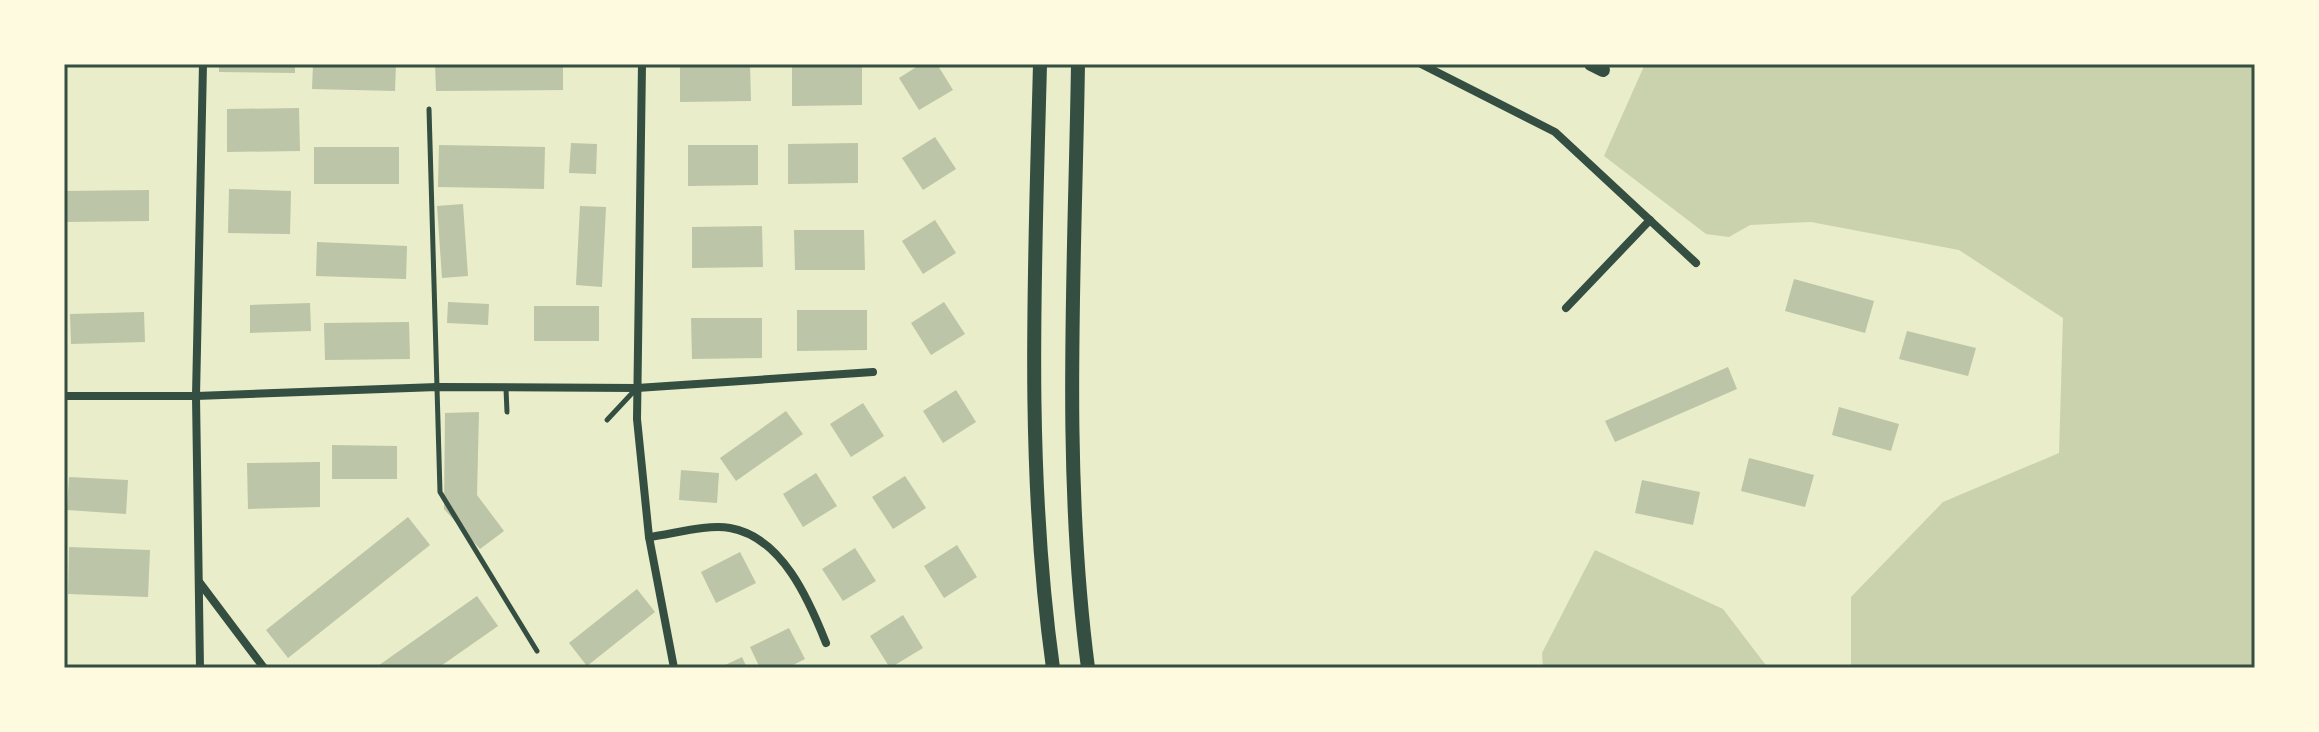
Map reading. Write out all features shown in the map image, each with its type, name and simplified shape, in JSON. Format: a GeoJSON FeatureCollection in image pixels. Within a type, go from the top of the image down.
{"type":"FeatureCollection","features":[{"type":"Feature","properties":{"kind":"main road"},"geometry":{"type":"LineString","coordinates":[[1040,64],[1034,414],[1053,668]]}},
{"type":"Feature","properties":{"kind":"main road"},"geometry":{"type":"LineString","coordinates":[[1078,64],[1072,408],[1080,585],[1088,668]]}},
{"type":"Feature","properties":{"kind":"street"},"geometry":{"type":"LineString","coordinates":[[200,668],[196,396],[203,64]]}},
{"type":"Feature","properties":{"kind":"street"},"geometry":{"type":"LineString","coordinates":[[642,64],[637,419],[649,537],[674,668]]}},
{"type":"Feature","properties":{"kind":"street"},"geometry":{"type":"LineString","coordinates":[[1421,64],[1555,132],[1696,263]]}},
{"type":"Feature","properties":{"kind":"street"},"geometry":{"type":"LineString","coordinates":[[1566,308],[1650,220]]}},
{"type":"Feature","properties":{"kind":"street"},"geometry":{"type":"LineString","coordinates":[[64,396],[196,396],[437,387],[637,388],[873,372]]}},
{"type":"Feature","properties":{"kind":"street"},"geometry":{"type":"LineString","coordinates":[[649,537],[729,528],[757,538],[792,573],[826,643]]}},
{"type":"Feature","properties":{"kind":"street"},"geometry":{"type":"LineString","coordinates":[[199,583],[264,668]]}},
{"type":"Feature","properties":{"kind":"lane"},"geometry":{"type":"LineString","coordinates":[[429,109],[440,492],[537,651]]}},
{"type":"Feature","properties":{"kind":"lane"},"geometry":{"type":"LineString","coordinates":[[607,420],[637,388]]}},
{"type":"Feature","properties":{"kind":"lane"},"geometry":{"type":"LineString","coordinates":[[506,389],[507,412]]}},
{"type":"Feature","properties":{"kind":"green space"},"geometry":{"type":"Polygon","coordinates":[[[1645,64],[2255,64],[2255,668],[1851,668],[1851,597],[1943,502],[2059,453],[2063,318],[1959,250],[1811,222],[1750,225],[1729,237],[1706,234],[1604,156],[1645,64]]]}},
{"type":"Feature","properties":{"kind":"green space"},"geometry":{"type":"Polygon","coordinates":[[[1595,550],[1723,609],[1768,668],[1543,668],[1542,653],[1595,550]]]}},
{"type":"Feature","properties":{"kind":"building"},"geometry":{"type":"Polygon","coordinates":[[[219,64],[295,64],[295,73],[219,72],[219,64]]]}},
{"type":"Feature","properties":{"kind":"building"},"geometry":{"type":"Polygon","coordinates":[[[313,64],[396,64],[395,91],[312,89],[313,64]]]}},
{"type":"Feature","properties":{"kind":"building"},"geometry":{"type":"Polygon","coordinates":[[[435,64],[563,64],[563,90],[436,91],[435,64]]]}},
{"type":"Feature","properties":{"kind":"building"},"geometry":{"type":"Polygon","coordinates":[[[680,64],[750,64],[751,101],[680,102],[680,64]]]}},
{"type":"Feature","properties":{"kind":"building"},"geometry":{"type":"Polygon","coordinates":[[[921,64],[937,64],[953,90],[919,110],[899,78],[921,64]]]}},
{"type":"Feature","properties":{"kind":"building"},"geometry":{"type":"Polygon","coordinates":[[[792,65],[862,65],[862,105],[792,106],[792,65]]]}},
{"type":"Feature","properties":{"kind":"building"},"geometry":{"type":"Polygon","coordinates":[[[299,108],[300,151],[227,152],[227,109],[299,108]]]}},
{"type":"Feature","properties":{"kind":"building"},"geometry":{"type":"Polygon","coordinates":[[[935,137],[956,169],[923,190],[902,158],[935,137]]]}},
{"type":"Feature","properties":{"kind":"building"},"geometry":{"type":"Polygon","coordinates":[[[571,143],[597,144],[596,174],[569,173],[571,143]]]}},
{"type":"Feature","properties":{"kind":"building"},"geometry":{"type":"Polygon","coordinates":[[[858,143],[858,183],[788,184],[788,144],[858,143]]]}},
{"type":"Feature","properties":{"kind":"building"},"geometry":{"type":"Polygon","coordinates":[[[439,145],[545,147],[544,189],[438,187],[439,145]]]}},
{"type":"Feature","properties":{"kind":"building"},"geometry":{"type":"Polygon","coordinates":[[[688,145],[758,145],[758,185],[688,186],[688,145]]]}},
{"type":"Feature","properties":{"kind":"building"},"geometry":{"type":"Polygon","coordinates":[[[314,147],[399,147],[399,184],[314,184],[314,147]]]}},
{"type":"Feature","properties":{"kind":"building"},"geometry":{"type":"Polygon","coordinates":[[[229,189],[291,191],[290,234],[228,233],[229,189]]]}},
{"type":"Feature","properties":{"kind":"building"},"geometry":{"type":"Polygon","coordinates":[[[149,190],[149,221],[64,222],[64,191],[149,190]]]}},
{"type":"Feature","properties":{"kind":"building"},"geometry":{"type":"Polygon","coordinates":[[[463,204],[468,276],[442,278],[437,206],[463,204]]]}},
{"type":"Feature","properties":{"kind":"building"},"geometry":{"type":"Polygon","coordinates":[[[580,206],[606,207],[602,287],[576,285],[580,206]]]}},
{"type":"Feature","properties":{"kind":"building"},"geometry":{"type":"Polygon","coordinates":[[[935,220],[956,253],[923,274],[902,241],[935,220]]]}},
{"type":"Feature","properties":{"kind":"building"},"geometry":{"type":"Polygon","coordinates":[[[762,226],[763,267],[692,268],[692,227],[762,226]]]}},
{"type":"Feature","properties":{"kind":"building"},"geometry":{"type":"Polygon","coordinates":[[[794,230],[864,230],[865,270],[795,270],[794,230]]]}},
{"type":"Feature","properties":{"kind":"building"},"geometry":{"type":"Polygon","coordinates":[[[317,242],[407,246],[406,279],[316,276],[317,242]]]}},
{"type":"Feature","properties":{"kind":"building"},"geometry":{"type":"Polygon","coordinates":[[[1794,279],[1874,301],[1865,333],[1785,311],[1794,279]]]}},
{"type":"Feature","properties":{"kind":"building"},"geometry":{"type":"Polygon","coordinates":[[[448,302],[489,304],[488,325],[447,323],[448,302]]]}},
{"type":"Feature","properties":{"kind":"building"},"geometry":{"type":"Polygon","coordinates":[[[944,302],[965,334],[931,355],[911,323],[944,302]]]}},
{"type":"Feature","properties":{"kind":"building"},"geometry":{"type":"Polygon","coordinates":[[[310,303],[311,331],[250,333],[250,305],[310,303]]]}},
{"type":"Feature","properties":{"kind":"building"},"geometry":{"type":"Polygon","coordinates":[[[534,306],[599,306],[599,341],[534,341],[534,306]]]}},
{"type":"Feature","properties":{"kind":"building"},"geometry":{"type":"Polygon","coordinates":[[[797,310],[867,310],[867,350],[797,351],[797,310]]]}},
{"type":"Feature","properties":{"kind":"building"},"geometry":{"type":"Polygon","coordinates":[[[144,312],[145,342],[71,344],[70,314],[144,312]]]}},
{"type":"Feature","properties":{"kind":"building"},"geometry":{"type":"Polygon","coordinates":[[[691,318],[762,318],[762,358],[692,359],[691,318]]]}},
{"type":"Feature","properties":{"kind":"building"},"geometry":{"type":"Polygon","coordinates":[[[409,322],[410,359],[325,360],[324,323],[409,322]]]}},
{"type":"Feature","properties":{"kind":"building"},"geometry":{"type":"Polygon","coordinates":[[[1907,331],[1976,348],[1968,376],[1899,359],[1907,331]]]}},
{"type":"Feature","properties":{"kind":"building"},"geometry":{"type":"Polygon","coordinates":[[[1728,367],[1737,389],[1615,442],[1605,421],[1728,367]]]}},
{"type":"Feature","properties":{"kind":"building"},"geometry":{"type":"Polygon","coordinates":[[[956,390],[976,422],[943,443],[923,411],[956,390]]]}},
{"type":"Feature","properties":{"kind":"building"},"geometry":{"type":"Polygon","coordinates":[[[863,403],[884,436],[851,457],[830,424],[863,403]]]}},
{"type":"Feature","properties":{"kind":"building"},"geometry":{"type":"Polygon","coordinates":[[[1839,407],[1899,424],[1891,451],[1832,435],[1839,407]]]}},
{"type":"Feature","properties":{"kind":"building"},"geometry":{"type":"Polygon","coordinates":[[[786,411],[803,434],[736,481],[720,458],[786,411]]]}},
{"type":"Feature","properties":{"kind":"building"},"geometry":{"type":"Polygon","coordinates":[[[479,412],[477,495],[504,531],[480,549],[444,509],[445,413],[479,412]]]}},
{"type":"Feature","properties":{"kind":"building"},"geometry":{"type":"Polygon","coordinates":[[[332,445],[397,446],[397,479],[332,479],[332,445]]]}},
{"type":"Feature","properties":{"kind":"building"},"geometry":{"type":"Polygon","coordinates":[[[1749,458],[1814,475],[1805,507],[1741,491],[1749,458]]]}},
{"type":"Feature","properties":{"kind":"building"},"geometry":{"type":"Polygon","coordinates":[[[320,462],[320,507],[248,509],[247,463],[320,462]]]}},
{"type":"Feature","properties":{"kind":"building"},"geometry":{"type":"Polygon","coordinates":[[[681,470],[719,473],[717,503],[679,500],[681,470]]]}},
{"type":"Feature","properties":{"kind":"building"},"geometry":{"type":"Polygon","coordinates":[[[816,473],[837,506],[803,527],[783,494],[816,473]]]}},
{"type":"Feature","properties":{"kind":"building"},"geometry":{"type":"Polygon","coordinates":[[[905,476],[926,508],[893,529],[872,497],[905,476]]]}},
{"type":"Feature","properties":{"kind":"building"},"geometry":{"type":"Polygon","coordinates":[[[69,477],[128,480],[126,514],[67,510],[69,477]]]}},
{"type":"Feature","properties":{"kind":"building"},"geometry":{"type":"Polygon","coordinates":[[[1642,480],[1700,492],[1693,525],[1635,513],[1642,480]]]}},
{"type":"Feature","properties":{"kind":"building"},"geometry":{"type":"Polygon","coordinates":[[[408,517],[430,545],[288,658],[266,630],[408,517]]]}},
{"type":"Feature","properties":{"kind":"building"},"geometry":{"type":"Polygon","coordinates":[[[957,545],[977,577],[944,598],[924,566],[957,545]]]}},
{"type":"Feature","properties":{"kind":"building"},"geometry":{"type":"Polygon","coordinates":[[[69,547],[150,550],[148,597],[68,594],[69,547]]]}},
{"type":"Feature","properties":{"kind":"building"},"geometry":{"type":"Polygon","coordinates":[[[855,548],[876,581],[843,601],[822,569],[855,548]]]}},
{"type":"Feature","properties":{"kind":"building"},"geometry":{"type":"Polygon","coordinates":[[[740,552],[756,583],[716,603],[701,572],[740,552]]]}},
{"type":"Feature","properties":{"kind":"building"},"geometry":{"type":"Polygon","coordinates":[[[637,589],[655,612],[587,666],[569,643],[637,589]]]}},
{"type":"Feature","properties":{"kind":"building"},"geometry":{"type":"Polygon","coordinates":[[[477,596],[498,626],[438,668],[375,668],[477,596]]]}},
{"type":"Feature","properties":{"kind":"building"},"geometry":{"type":"Polygon","coordinates":[[[903,615],[923,648],[890,668],[870,636],[903,615]]]}},
{"type":"Feature","properties":{"kind":"building"},"geometry":{"type":"Polygon","coordinates":[[[789,628],[805,659],[787,668],[760,668],[750,647],[789,628]]]}},
{"type":"Feature","properties":{"kind":"building"},"geometry":{"type":"Polygon","coordinates":[[[742,657],[747,668],[719,668],[742,657]]]}}]}
